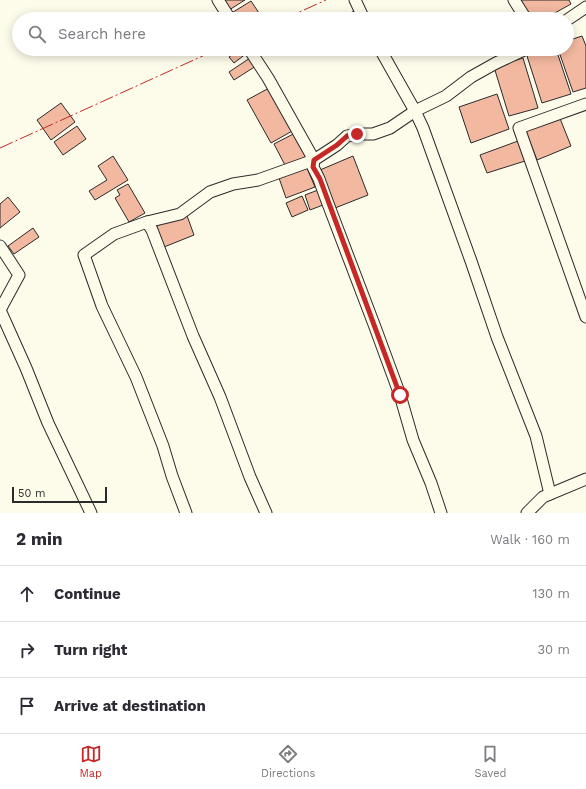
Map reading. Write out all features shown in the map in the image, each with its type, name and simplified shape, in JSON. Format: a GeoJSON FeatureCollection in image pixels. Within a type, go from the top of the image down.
{"type":"FeatureCollection","features":[{"type":"Feature","properties":{"kind":"street"},"geometry":{"type":"LineString","coordinates":[[218,0],[226,12]]}},
{"type":"Feature","properties":{"kind":"street"},"geometry":{"type":"LineString","coordinates":[[355,0],[361,12]]}},
{"type":"Feature","properties":{"kind":"street"},"geometry":{"type":"LineString","coordinates":[[514,0],[522,12]]}},
{"type":"Feature","properties":{"kind":"street"},"geometry":{"type":"LineString","coordinates":[[574,15],[586,7]]}},
{"type":"Feature","properties":{"kind":"street"},"geometry":{"type":"LineString","coordinates":[[254,56],[314,160],[313,167],[320,179],[327,202],[375,326],[400,395],[413,440],[431,483],[441,513]]}},
{"type":"Feature","properties":{"kind":"street"},"geometry":{"type":"LineString","coordinates":[[384,56],[423,128],[497,337],[536,436],[550,494]]}},
{"type":"Feature","properties":{"kind":"street"},"geometry":{"type":"LineString","coordinates":[[186,513],[172,476],[163,446],[136,377],[102,306],[84,255],[114,234],[147,222],[180,214],[210,192],[233,184],[258,180],[297,167],[314,160],[337,145],[347,136],[357,134],[373,134],[390,128],[415,111],[446,96],[471,77],[496,62],[510,56]]}},
{"type":"Feature","properties":{"kind":"street"},"geometry":{"type":"LineString","coordinates":[[586,104],[519,128],[586,317]]}},
{"type":"Feature","properties":{"kind":"street"},"geometry":{"type":"LineString","coordinates":[[147,222],[152,230],[193,336],[220,397],[250,477],[266,513]]}},
{"type":"Feature","properties":{"kind":"street"},"geometry":{"type":"LineString","coordinates":[[0,246],[19,275],[0,310],[26,368],[48,423],[91,513]]}},
{"type":"Feature","properties":{"kind":"street"},"geometry":{"type":"LineString","coordinates":[[527,513],[543,497],[586,479]]}},
{"type":"Feature","properties":{"kind":"building"},"geometry":{"type":"Polygon","coordinates":[[[223,0],[245,0],[229,10],[223,0]]]}},
{"type":"Feature","properties":{"kind":"building"},"geometry":{"type":"Polygon","coordinates":[[[518,0],[569,0],[571,4],[557,12],[525,12],[518,0]]]}},
{"type":"Feature","properties":{"kind":"building"},"geometry":{"type":"Polygon","coordinates":[[[251,1],[258,12],[233,12],[251,1]]]}},
{"type":"Feature","properties":{"kind":"building"},"geometry":{"type":"Polygon","coordinates":[[[582,36],[586,46],[586,88],[573,92],[560,56],[574,56],[574,39],[582,36]]]}},
{"type":"Feature","properties":{"kind":"building"},"geometry":{"type":"Polygon","coordinates":[[[230,56],[243,56],[234,63],[229,57],[230,56]]]}},
{"type":"Feature","properties":{"kind":"building"},"geometry":{"type":"Polygon","coordinates":[[[527,56],[558,56],[571,94],[542,103],[527,56]]]}},
{"type":"Feature","properties":{"kind":"building"},"geometry":{"type":"Polygon","coordinates":[[[250,58],[256,66],[234,80],[229,72],[250,58]]]}},
{"type":"Feature","properties":{"kind":"building"},"geometry":{"type":"Polygon","coordinates":[[[523,58],[538,108],[509,116],[494,67],[523,58]]]}},
{"type":"Feature","properties":{"kind":"building"},"geometry":{"type":"Polygon","coordinates":[[[271,87],[294,130],[271,143],[247,100],[271,87]]]}},
{"type":"Feature","properties":{"kind":"building"},"geometry":{"type":"Polygon","coordinates":[[[497,94],[509,129],[471,143],[459,107],[497,94]]]}},
{"type":"Feature","properties":{"kind":"building"},"geometry":{"type":"Polygon","coordinates":[[[61,103],[75,122],[51,140],[37,120],[61,103]]]}},
{"type":"Feature","properties":{"kind":"building"},"geometry":{"type":"Polygon","coordinates":[[[559,116],[571,146],[537,160],[525,129],[559,116]]]}},
{"type":"Feature","properties":{"kind":"building"},"geometry":{"type":"Polygon","coordinates":[[[77,126],[86,139],[63,155],[54,142],[77,126]]]}},
{"type":"Feature","properties":{"kind":"building"},"geometry":{"type":"Polygon","coordinates":[[[297,132],[310,158],[286,167],[274,144],[297,132]]]}},
{"type":"Feature","properties":{"kind":"building"},"geometry":{"type":"Polygon","coordinates":[[[518,141],[525,161],[487,173],[480,155],[518,141]]]}},
{"type":"Feature","properties":{"kind":"building"},"geometry":{"type":"Polygon","coordinates":[[[113,156],[128,180],[95,200],[89,191],[107,180],[98,166],[113,156]]]}},
{"type":"Feature","properties":{"kind":"building"},"geometry":{"type":"Polygon","coordinates":[[[353,156],[368,195],[335,208],[320,170],[353,156]]]}},
{"type":"Feature","properties":{"kind":"building"},"geometry":{"type":"Polygon","coordinates":[[[307,168],[315,187],[286,198],[279,178],[307,168]]]}},
{"type":"Feature","properties":{"kind":"building"},"geometry":{"type":"Polygon","coordinates":[[[128,184],[145,213],[129,222],[115,198],[120,195],[117,190],[128,184]]]}},
{"type":"Feature","properties":{"kind":"building"},"geometry":{"type":"Polygon","coordinates":[[[318,190],[323,205],[310,210],[305,195],[318,190]]]}},
{"type":"Feature","properties":{"kind":"building"},"geometry":{"type":"Polygon","coordinates":[[[302,196],[308,210],[292,217],[286,203],[302,196]]]}},
{"type":"Feature","properties":{"kind":"building"},"geometry":{"type":"Polygon","coordinates":[[[8,197],[20,212],[0,228],[0,204],[8,197]]]}},
{"type":"Feature","properties":{"kind":"building"},"geometry":{"type":"Polygon","coordinates":[[[186,213],[194,235],[164,247],[156,224],[186,213]]]}},
{"type":"Feature","properties":{"kind":"building"},"geometry":{"type":"Polygon","coordinates":[[[33,228],[39,237],[14,254],[8,246],[33,228]]]}},
{"type":"Feature","properties":{"kind":"power"},"geometry":{"type":"LineString","coordinates":[[299,12],[326,0]]}},
{"type":"Feature","properties":{"kind":"power"},"geometry":{"type":"LineString","coordinates":[[0,148],[203,56]]}},
{"type":"Feature","properties":{"kind":"route"},"geometry":{"type":"LineString","coordinates":[[357,134],[347,136],[337,145],[314,160],[313,167],[320,179],[327,202],[400,395]]}}]}
